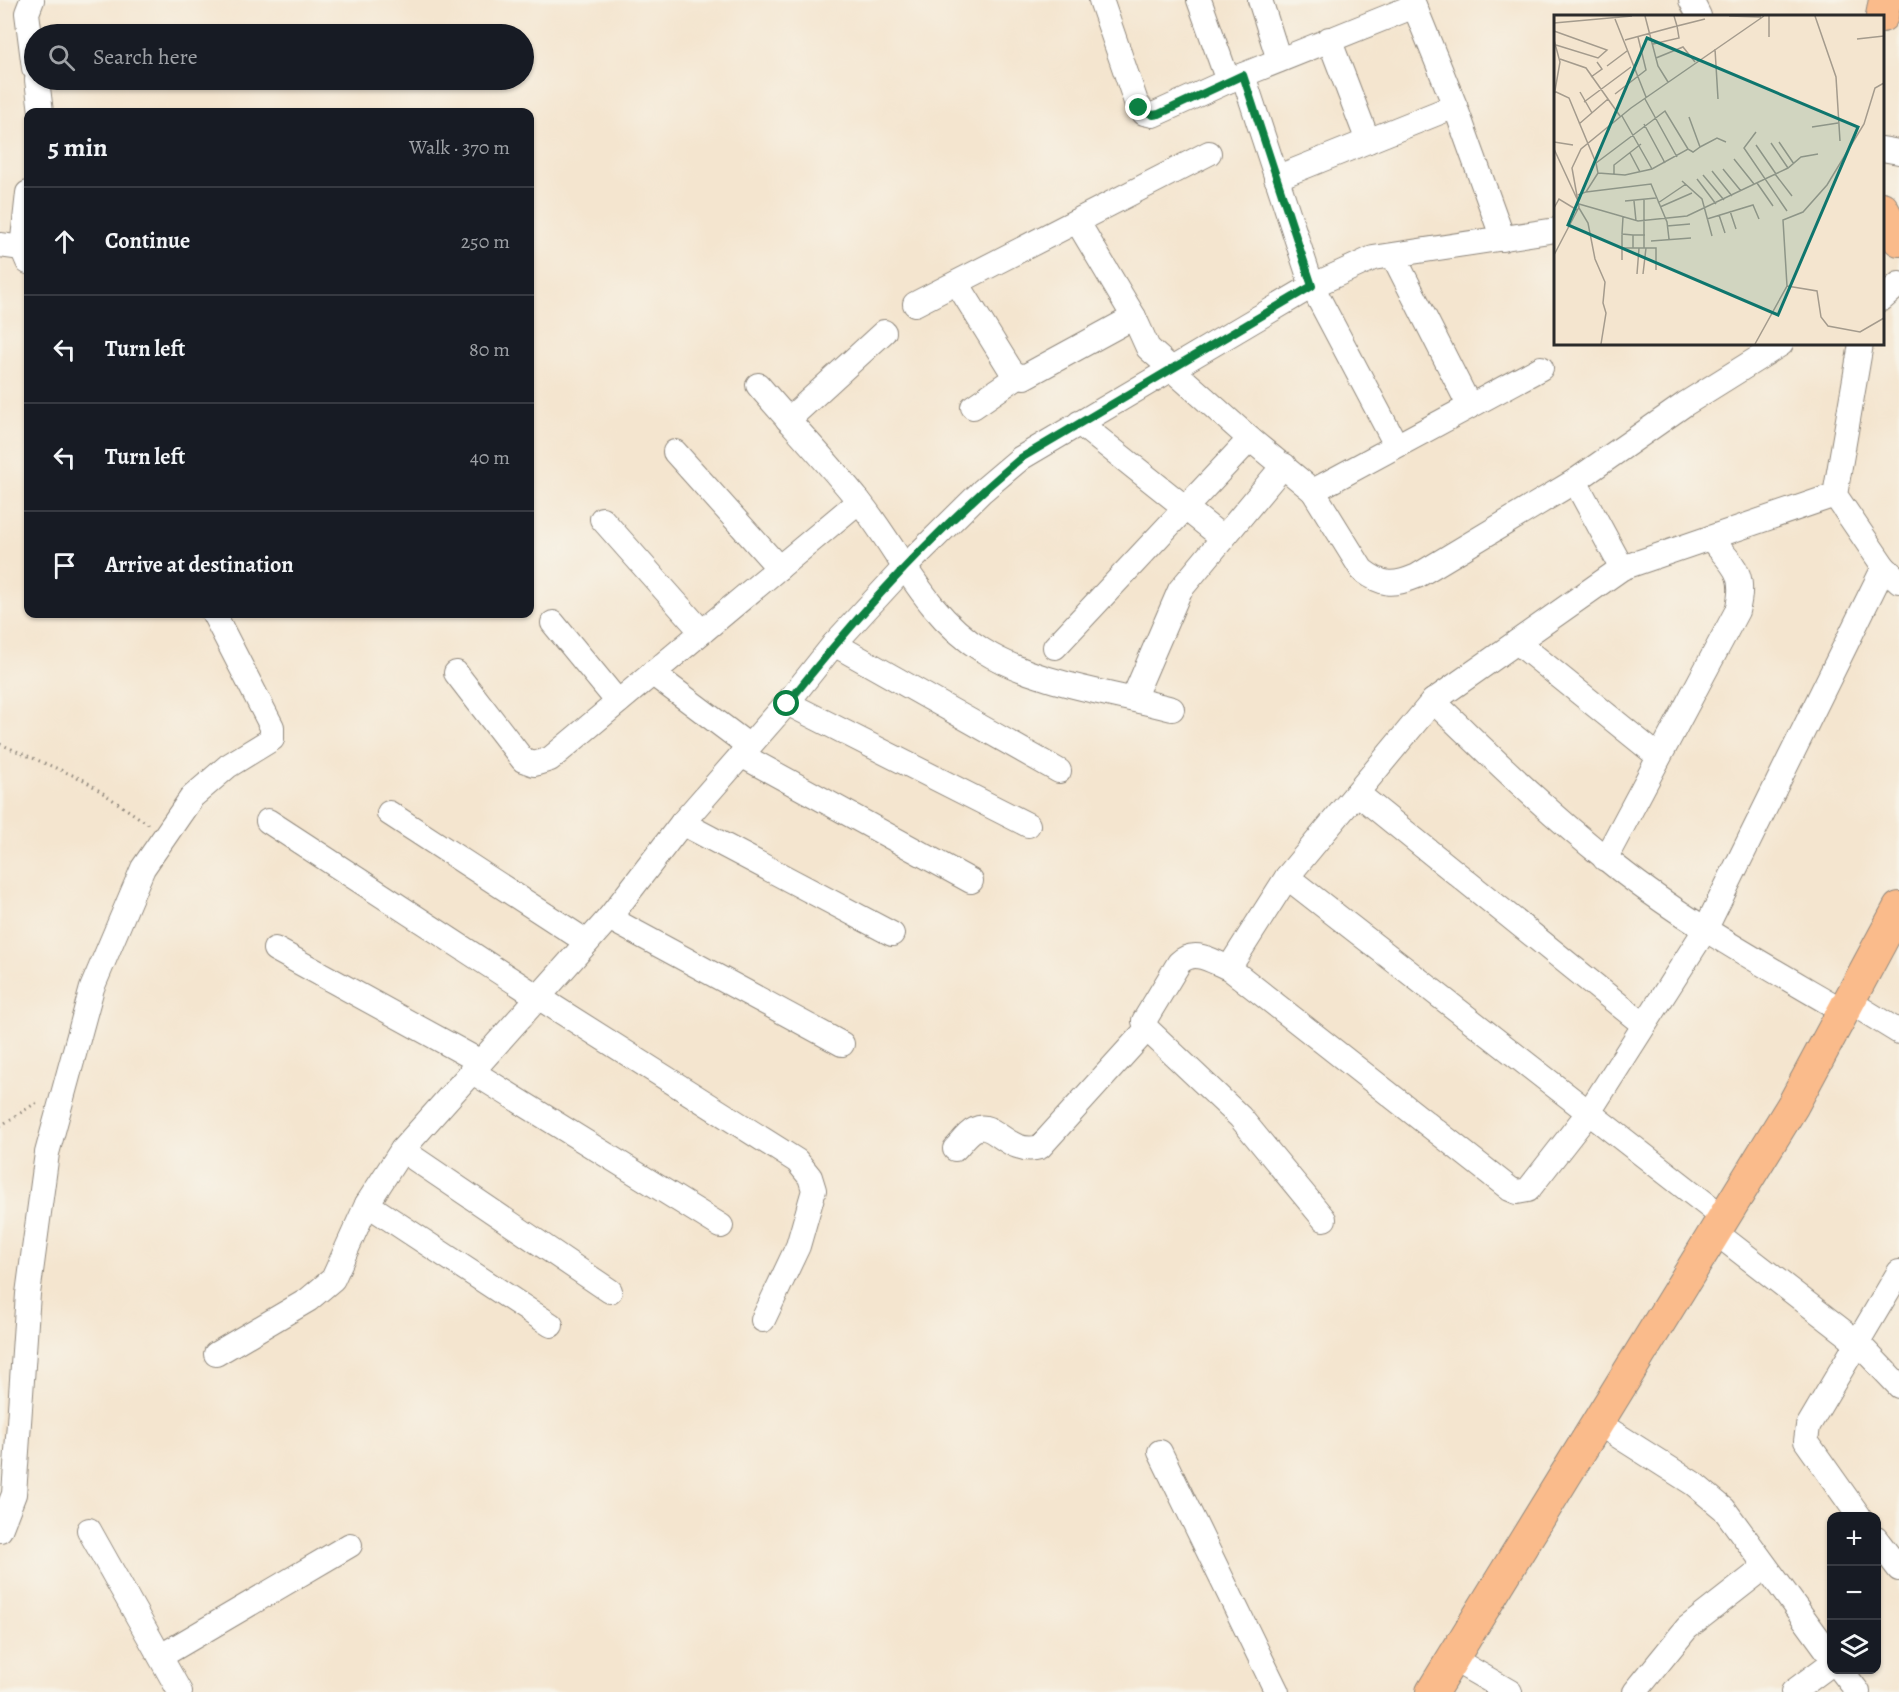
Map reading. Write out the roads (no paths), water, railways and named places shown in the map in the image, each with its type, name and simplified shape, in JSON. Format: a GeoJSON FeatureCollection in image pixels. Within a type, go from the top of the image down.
{"type":"FeatureCollection","features":[{"type":"Feature","properties":{"kind":"main road"},"geometry":{"type":"LineString","coordinates":[[1882,15],[1885,0]]}},
{"type":"Feature","properties":{"kind":"main road"},"geometry":{"type":"LineString","coordinates":[[1884,204],[1899,216]]}},
{"type":"Feature","properties":{"kind":"main road"},"geometry":{"type":"LineString","coordinates":[[1884,212],[1899,240]]}},
{"type":"Feature","properties":{"kind":"main road"},"geometry":{"type":"LineString","coordinates":[[1432,1692],[1793,1105],[1899,908]]}},
{"type":"Feature","properties":{"kind":"street"},"geometry":{"type":"LineString","coordinates":[[28,24],[27,14],[32,0]]}},
{"type":"Feature","properties":{"kind":"street"},"geometry":{"type":"LineString","coordinates":[[1101,0],[1136,102],[1144,113],[1159,114],[1235,78],[1412,7],[1413,2]]}},
{"type":"Feature","properties":{"kind":"street"},"geometry":{"type":"LineString","coordinates":[[1199,0],[1235,78],[1276,178],[1312,286],[1396,445]]}},
{"type":"Feature","properties":{"kind":"street"},"geometry":{"type":"LineString","coordinates":[[1260,0],[1279,60]]}},
{"type":"Feature","properties":{"kind":"street"},"geometry":{"type":"LineString","coordinates":[[1691,0],[1698,15]]}},
{"type":"Feature","properties":{"kind":"street"},"geometry":{"type":"LineString","coordinates":[[1413,2],[1455,106],[1503,239]]}},
{"type":"Feature","properties":{"kind":"street"},"geometry":{"type":"LineString","coordinates":[[1329,39],[1368,141]]}},
{"type":"Feature","properties":{"kind":"street"},"geometry":{"type":"LineString","coordinates":[[38,90],[40,108]]}},
{"type":"Feature","properties":{"kind":"street"},"geometry":{"type":"LineString","coordinates":[[1276,178],[1455,106]]}},
{"type":"Feature","properties":{"kind":"street"},"geometry":{"type":"LineString","coordinates":[[1884,149],[1899,152]]}},
{"type":"Feature","properties":{"kind":"street"},"geometry":{"type":"LineString","coordinates":[[915,304],[1209,153]]}},
{"type":"Feature","properties":{"kind":"street"},"geometry":{"type":"LineString","coordinates":[[17,252],[24,210]]}},
{"type":"Feature","properties":{"kind":"street"},"geometry":{"type":"LineString","coordinates":[[1077,221],[1134,317],[1148,348],[1250,439],[1313,491],[1362,570],[1373,579],[1395,585],[1417,576],[1575,481],[1685,404],[1779,345]]}},
{"type":"Feature","properties":{"kind":"street"},"geometry":{"type":"LineString","coordinates":[[216,1354],[308,1300],[333,1279],[367,1204],[402,1150],[609,918],[682,823],[787,704],[834,644],[904,568],[982,491],[1021,458],[1312,286],[1373,258],[1394,257],[1554,230]]}},
{"type":"Feature","properties":{"kind":"street"},"geometry":{"type":"LineString","coordinates":[[1394,257],[1469,405]]}},
{"type":"Feature","properties":{"kind":"street"},"geometry":{"type":"LineString","coordinates":[[957,283],[1009,367],[1018,376]]}},
{"type":"Feature","properties":{"kind":"street"},"geometry":{"type":"LineString","coordinates":[[1884,296],[1899,284]]}},
{"type":"Feature","properties":{"kind":"street"},"geometry":{"type":"LineString","coordinates":[[973,407],[1018,376],[1029,375],[1134,317]]}},
{"type":"Feature","properties":{"kind":"street"},"geometry":{"type":"LineString","coordinates":[[788,420],[884,332]]}},
{"type":"Feature","properties":{"kind":"street"},"geometry":{"type":"LineString","coordinates":[[1324,1219],[1240,1117],[1147,1029],[1144,1021],[1179,963],[1186,956],[1196,954],[1229,968],[1517,1192],[1528,1190],[1534,1185],[1588,1112],[1705,930],[1892,574],[1835,495],[1861,345]]}},
{"type":"Feature","properties":{"kind":"street"},"geometry":{"type":"LineString","coordinates":[[1313,491],[1541,368]]}},
{"type":"Feature","properties":{"kind":"street"},"geometry":{"type":"LineString","coordinates":[[758,385],[859,501],[890,543],[904,568],[931,606],[958,633],[983,651],[1017,668],[1172,709]]}},
{"type":"Feature","properties":{"kind":"street"},"geometry":{"type":"LineString","coordinates":[[1079,423],[1223,538]]}},
{"type":"Feature","properties":{"kind":"street"},"geometry":{"type":"LineString","coordinates":[[1055,647],[1250,439]]}},
{"type":"Feature","properties":{"kind":"street"},"geometry":{"type":"LineString","coordinates":[[675,452],[779,568]]}},
{"type":"Feature","properties":{"kind":"street"},"geometry":{"type":"LineString","coordinates":[[1133,699],[1180,590],[1284,465]]}},
{"type":"Feature","properties":{"kind":"street"},"geometry":{"type":"LineString","coordinates":[[1575,481],[1622,568]]}},
{"type":"Feature","properties":{"kind":"street"},"geometry":{"type":"LineString","coordinates":[[1229,968],[1287,877],[1433,701],[1622,568],[1835,495]]}},
{"type":"Feature","properties":{"kind":"street"},"geometry":{"type":"LineString","coordinates":[[456,673],[523,760],[534,764],[550,759],[859,501]]}},
{"type":"Feature","properties":{"kind":"street"},"geometry":{"type":"LineString","coordinates":[[602,519],[702,632]]}},
{"type":"Feature","properties":{"kind":"street"},"geometry":{"type":"LineString","coordinates":[[1605,859],[1737,611],[1743,591],[1735,568],[1710,538]]}},
{"type":"Feature","properties":{"kind":"street"},"geometry":{"type":"LineString","coordinates":[[0,1530],[14,1494],[28,1294],[47,1153],[92,988],[143,867],[164,835],[192,797],[228,766],[272,739],[272,727],[216,618]]}},
{"type":"Feature","properties":{"kind":"street"},"geometry":{"type":"LineString","coordinates":[[553,623],[618,702]]}},
{"type":"Feature","properties":{"kind":"street"},"geometry":{"type":"LineString","coordinates":[[1517,642],[1659,757]]}},
{"type":"Feature","properties":{"kind":"street"},"geometry":{"type":"LineString","coordinates":[[834,644],[1059,771]]}},
{"type":"Feature","properties":{"kind":"street"},"geometry":{"type":"LineString","coordinates":[[652,673],[745,751],[970,882]]}},
{"type":"Feature","properties":{"kind":"street"},"geometry":{"type":"LineString","coordinates":[[1433,701],[1544,806],[1605,859],[1705,930],[1847,1007],[1899,1032]]}},
{"type":"Feature","properties":{"kind":"street"},"geometry":{"type":"LineString","coordinates":[[787,704],[1028,825]]}},
{"type":"Feature","properties":{"kind":"street"},"geometry":{"type":"LineString","coordinates":[[1357,793],[1644,1025]]}},
{"type":"Feature","properties":{"kind":"street"},"geometry":{"type":"LineString","coordinates":[[389,813],[587,942]]}},
{"type":"Feature","properties":{"kind":"street"},"geometry":{"type":"LineString","coordinates":[[268,821],[538,997],[797,1161],[810,1177],[814,1190],[798,1246],[763,1320]]}},
{"type":"Feature","properties":{"kind":"street"},"geometry":{"type":"LineString","coordinates":[[682,823],[892,934]]}},
{"type":"Feature","properties":{"kind":"street"},"geometry":{"type":"LineString","coordinates":[[1287,877],[1588,1112],[1857,1342],[1899,1386]]}},
{"type":"Feature","properties":{"kind":"street"},"geometry":{"type":"LineString","coordinates":[[609,918],[842,1044]]}},
{"type":"Feature","properties":{"kind":"street"},"geometry":{"type":"LineString","coordinates":[[274,949],[475,1066],[721,1226]]}},
{"type":"Feature","properties":{"kind":"street"},"geometry":{"type":"LineString","coordinates":[[955,1149],[976,1128],[986,1128],[1018,1149],[1029,1151],[1040,1147],[1147,1029]]}},
{"type":"Feature","properties":{"kind":"street"},"geometry":{"type":"LineString","coordinates":[[402,1150],[610,1291]]}},
{"type":"Feature","properties":{"kind":"street"},"geometry":{"type":"LineString","coordinates":[[367,1204],[551,1325]]}},
{"type":"Feature","properties":{"kind":"street"},"geometry":{"type":"LineString","coordinates":[[1856,1512],[1806,1441],[1808,1426],[1899,1272]]}},
{"type":"Feature","properties":{"kind":"street"},"geometry":{"type":"LineString","coordinates":[[1598,1423],[1694,1484],[1724,1509],[1764,1567],[1827,1650]]}},
{"type":"Feature","properties":{"kind":"street"},"geometry":{"type":"LineString","coordinates":[[1160,1452],[1277,1692]]}},
{"type":"Feature","properties":{"kind":"street"},"geometry":{"type":"LineString","coordinates":[[89,1530],[180,1692]]}},
{"type":"Feature","properties":{"kind":"street"},"geometry":{"type":"LineString","coordinates":[[161,1656],[350,1545]]}},
{"type":"Feature","properties":{"kind":"street"},"geometry":{"type":"LineString","coordinates":[[1881,1546],[1899,1569]]}},
{"type":"Feature","properties":{"kind":"street"},"geometry":{"type":"LineString","coordinates":[[1635,1692],[1687,1628],[1764,1567]]}},
{"type":"Feature","properties":{"kind":"street"},"geometry":{"type":"LineString","coordinates":[[1453,1659],[1510,1692]]}},
{"type":"Feature","properties":{"kind":"street"},"geometry":{"type":"LineString","coordinates":[[1793,1692],[1827,1667]]}},
{"type":"Feature","properties":{"kind":"street"},"geometry":{"type":"LineString","coordinates":[[1844,1674],[1858,1692]]}}]}
